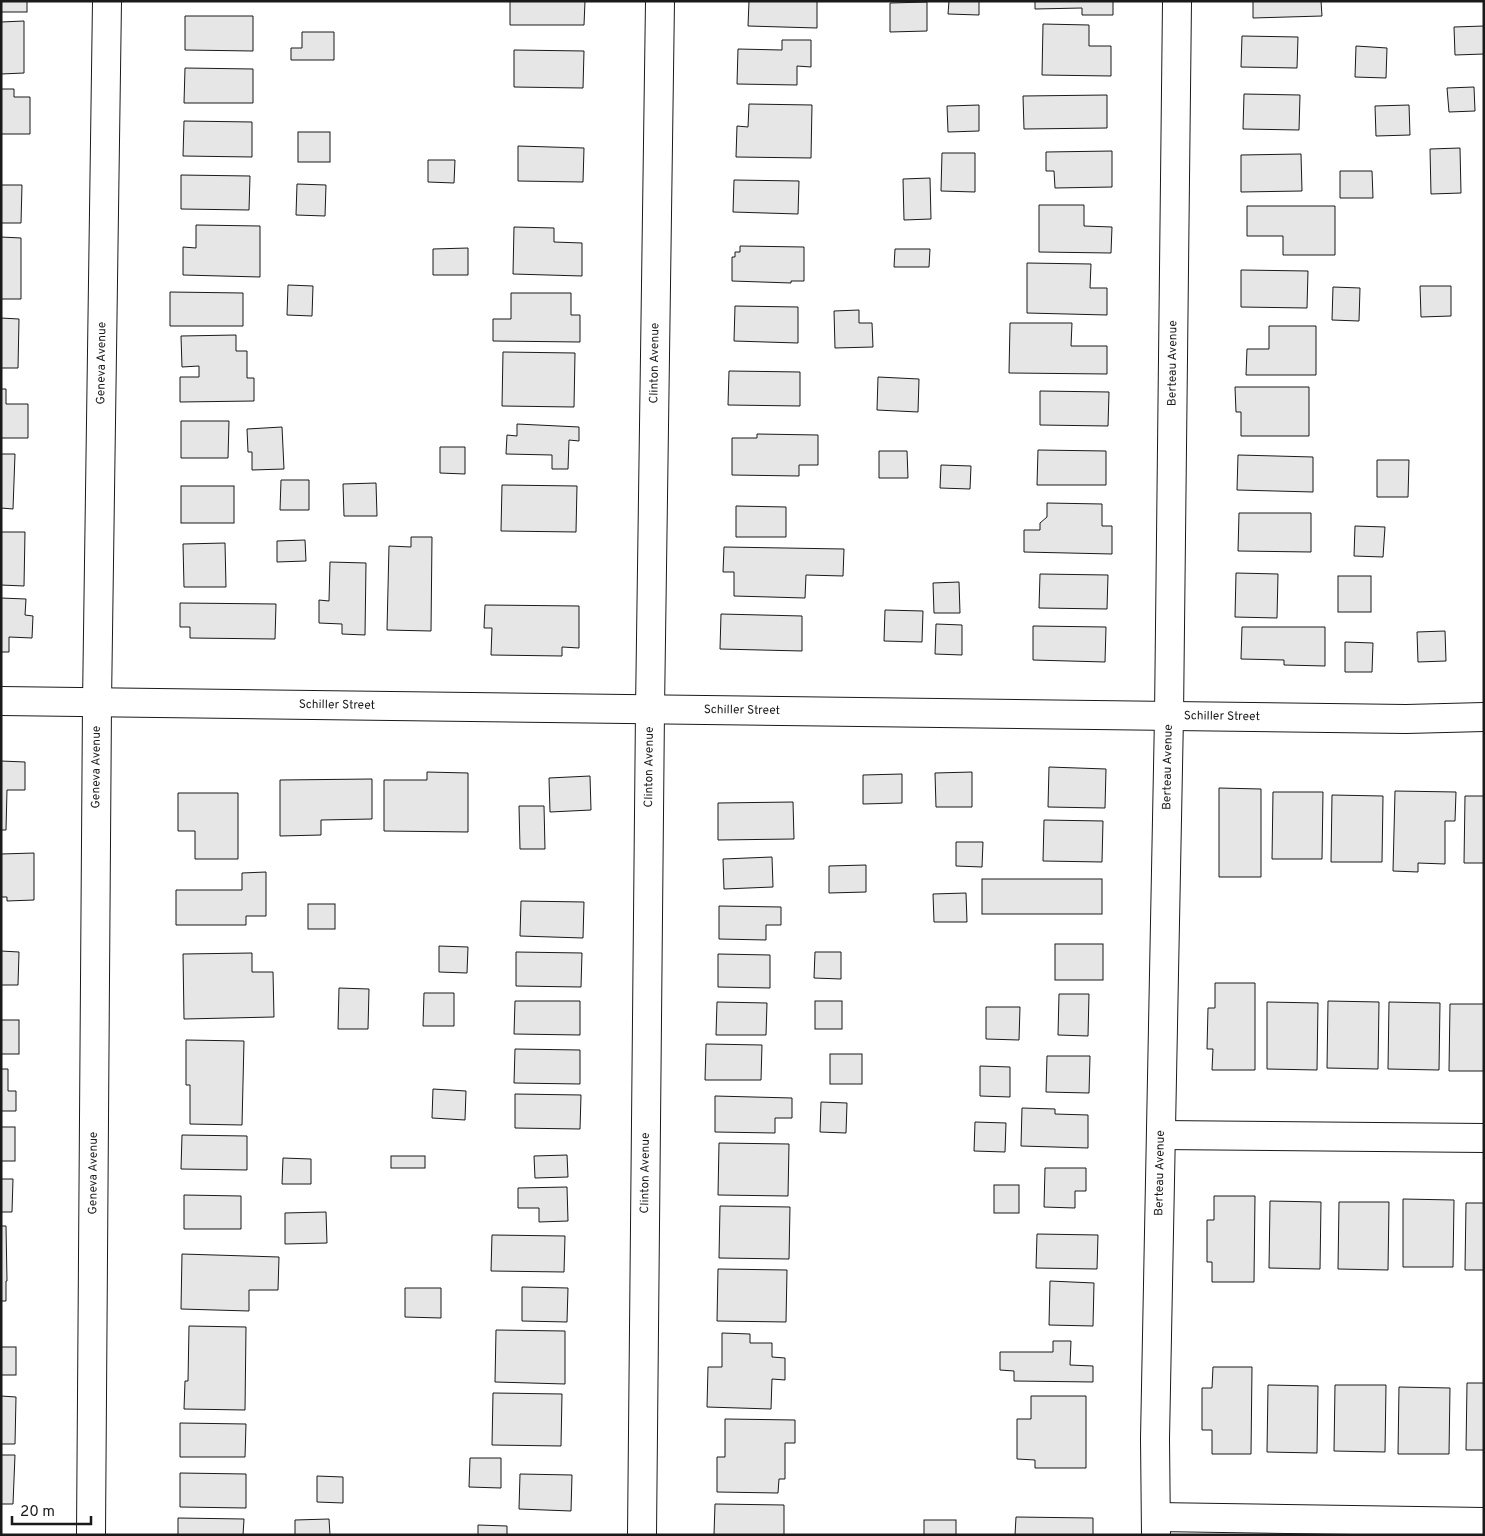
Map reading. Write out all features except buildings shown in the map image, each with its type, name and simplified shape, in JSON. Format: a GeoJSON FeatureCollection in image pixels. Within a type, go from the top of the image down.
{"type":"FeatureCollection","features":[{"type":"Feature","properties":{"kind":"street","name":"Geneva Avenue"},"geometry":{"type":"LineString","coordinates":[[91,1535],[97,703],[107,1]]}},
{"type":"Feature","properties":{"kind":"street","name":"Clinton Avenue"},"geometry":{"type":"LineString","coordinates":[[642,1535],[650,710],[660,1]]}},
{"type":"Feature","properties":{"kind":"street","name":"Berteau Avenue"},"geometry":{"type":"LineString","coordinates":[[1156,1526],[1156,1429],[1169,716],[1177,1]]}},
{"type":"Feature","properties":{"kind":"street","name":"Schiller Street"},"geometry":{"type":"LineString","coordinates":[[1,701],[1406,719],[1484,717]]}},
{"type":"Feature","properties":{"kind":"street"},"geometry":{"type":"LineString","coordinates":[[1161,1135],[1484,1138]]}},
{"type":"Feature","properties":{"kind":"street"},"geometry":{"type":"LineString","coordinates":[[1156,1526],[1484,1522]]}}]}
